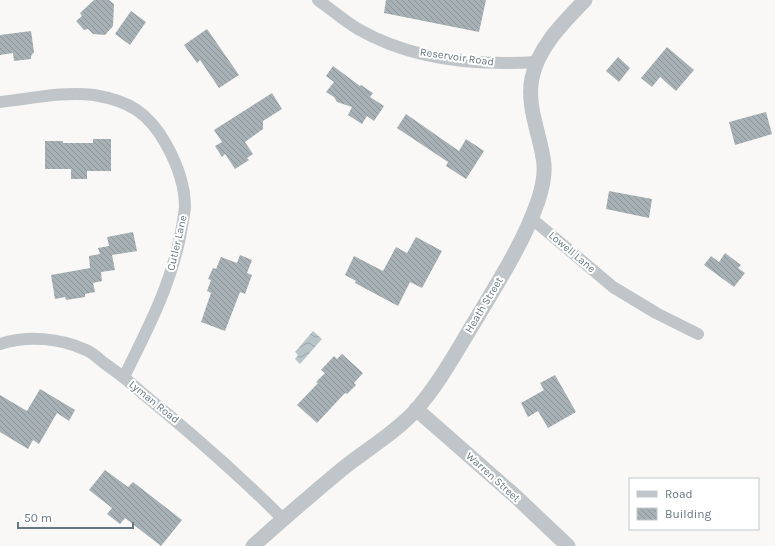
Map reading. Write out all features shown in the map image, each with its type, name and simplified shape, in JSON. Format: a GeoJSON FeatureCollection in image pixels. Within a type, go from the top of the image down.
{"type":"FeatureCollection","features":[{"type":"Feature","properties":{"kind":"street","name":"Reservoir Road"},"geometry":{"type":"LineString","coordinates":[[318,0],[358,29],[397,47],[432,56],[471,62],[509,64],[537,62]]}},
{"type":"Feature","properties":{"kind":"street","name":"Heath Street"},"geometry":{"type":"LineString","coordinates":[[254,546],[283,519],[341,470],[401,424],[416,409],[439,380],[508,265],[531,218],[543,184],[544,166],[530,96],[532,77],[537,62],[547,43],[562,24],[585,0]]}},
{"type":"Feature","properties":{"kind":"street","name":"Cutler Lane"},"geometry":{"type":"LineString","coordinates":[[0,102],[67,94],[81,94],[118,101],[138,110],[145,116],[156,127],[171,154],[181,181],[185,207],[179,244],[156,312],[124,377]]}},
{"type":"Feature","properties":{"kind":"street","name":"Lowell Lane"},"geometry":{"type":"LineString","coordinates":[[531,218],[613,287],[656,313],[698,334]]}},
{"type":"Feature","properties":{"kind":"street","name":"Lyman Road"},"geometry":{"type":"LineString","coordinates":[[0,344],[16,340],[40,339],[72,345],[88,351],[124,377],[191,432],[283,519]]}},
{"type":"Feature","properties":{"kind":"street","name":"Warren Street"},"geometry":{"type":"LineString","coordinates":[[416,409],[513,494],[568,546]]}},
{"type":"Feature","properties":{"kind":"water"},"geometry":{"type":"Polygon","coordinates":[[[313,331],[322,339],[300,364],[295,359],[298,355],[295,352],[313,331]]]}},
{"type":"Feature","properties":{"kind":"building"},"geometry":{"type":"Polygon","coordinates":[[[94,0],[109,0],[114,4],[113,26],[105,35],[93,34],[88,29],[84,30],[76,21],[82,16],[80,13],[94,0]]]}},
{"type":"Feature","properties":{"kind":"building"},"geometry":{"type":"Polygon","coordinates":[[[386,0],[486,0],[479,32],[384,13],[386,0]]]}},
{"type":"Feature","properties":{"kind":"building"},"geometry":{"type":"Polygon","coordinates":[[[131,11],[146,22],[130,45],[115,34],[131,11]]]}},
{"type":"Feature","properties":{"kind":"building"},"geometry":{"type":"Polygon","coordinates":[[[207,29],[239,75],[219,88],[200,60],[197,63],[184,45],[207,29]]]}},
{"type":"Feature","properties":{"kind":"building"},"geometry":{"type":"Polygon","coordinates":[[[31,31],[34,52],[31,59],[14,61],[13,53],[0,55],[0,35],[31,31]]]}},
{"type":"Feature","properties":{"kind":"building"},"geometry":{"type":"Polygon","coordinates":[[[667,47],[694,70],[676,91],[660,77],[652,87],[641,78],[667,47]]]}},
{"type":"Feature","properties":{"kind":"building"},"geometry":{"type":"Polygon","coordinates":[[[618,57],[630,68],[619,82],[606,71],[618,57]]]}},
{"type":"Feature","properties":{"kind":"building"},"geometry":{"type":"Polygon","coordinates":[[[333,66],[360,86],[361,85],[373,93],[370,97],[384,106],[374,121],[367,116],[362,124],[348,115],[352,107],[337,102],[334,97],[326,92],[334,82],[326,76],[333,66]]]}},
{"type":"Feature","properties":{"kind":"building"},"geometry":{"type":"Polygon","coordinates":[[[272,93],[282,109],[263,121],[263,129],[245,142],[253,154],[247,158],[249,160],[235,169],[225,154],[222,157],[215,146],[222,142],[214,130],[272,93]]]}},
{"type":"Feature","properties":{"kind":"building"},"geometry":{"type":"Polygon","coordinates":[[[766,112],[772,134],[735,145],[729,122],[766,112]]]}},
{"type":"Feature","properties":{"kind":"building"},"geometry":{"type":"Polygon","coordinates":[[[406,114],[459,151],[466,139],[484,151],[466,179],[446,166],[448,162],[397,128],[406,114]]]}},
{"type":"Feature","properties":{"kind":"building"},"geometry":{"type":"Polygon","coordinates":[[[93,139],[111,139],[111,171],[87,171],[87,179],[71,179],[71,169],[45,169],[45,141],[63,141],[63,143],[93,143],[93,139]]]}},
{"type":"Feature","properties":{"kind":"building"},"geometry":{"type":"Polygon","coordinates":[[[609,191],[652,199],[649,218],[606,209],[609,191]]]}},
{"type":"Feature","properties":{"kind":"building"},"geometry":{"type":"Polygon","coordinates":[[[133,232],[137,251],[112,255],[115,270],[101,272],[102,281],[93,283],[95,292],[85,294],[85,297],[66,300],[65,297],[55,299],[51,275],[90,268],[89,256],[100,254],[98,248],[109,246],[107,237],[133,232]]]}},
{"type":"Feature","properties":{"kind":"building"},"geometry":{"type":"Polygon","coordinates":[[[416,237],[442,251],[422,288],[410,282],[398,306],[355,283],[356,281],[345,275],[354,256],[383,271],[396,247],[407,253],[416,237]]]}},
{"type":"Feature","properties":{"kind":"building"},"geometry":{"type":"Polygon","coordinates":[[[725,253],[741,265],[738,268],[745,273],[734,287],[704,265],[711,256],[719,262],[725,253]]]}},
{"type":"Feature","properties":{"kind":"building"},"geometry":{"type":"Polygon","coordinates":[[[240,255],[252,260],[247,273],[252,275],[245,294],[240,292],[225,331],[201,322],[211,293],[207,291],[211,280],[208,279],[213,268],[216,269],[221,257],[237,263],[240,255]]]}},
{"type":"Feature","properties":{"kind":"building"},"geometry":{"type":"Polygon","coordinates":[[[342,354],[363,373],[354,383],[356,385],[347,394],[345,393],[317,423],[297,405],[318,383],[316,382],[325,373],[321,370],[334,356],[337,359],[342,354]]]}},
{"type":"Feature","properties":{"kind":"building"},"geometry":{"type":"Polygon","coordinates":[[[555,375],[576,412],[548,428],[538,411],[528,417],[521,403],[544,390],[540,383],[555,375]]]}},
{"type":"Feature","properties":{"kind":"building"},"geometry":{"type":"Polygon","coordinates":[[[40,389],[75,410],[69,421],[57,413],[39,444],[33,440],[28,449],[0,432],[0,395],[27,411],[40,389]]]}},
{"type":"Feature","properties":{"kind":"building"},"geometry":{"type":"Polygon","coordinates":[[[105,470],[128,487],[133,482],[182,520],[161,546],[125,518],[120,524],[107,514],[112,508],[89,490],[105,470]]]}}]}
